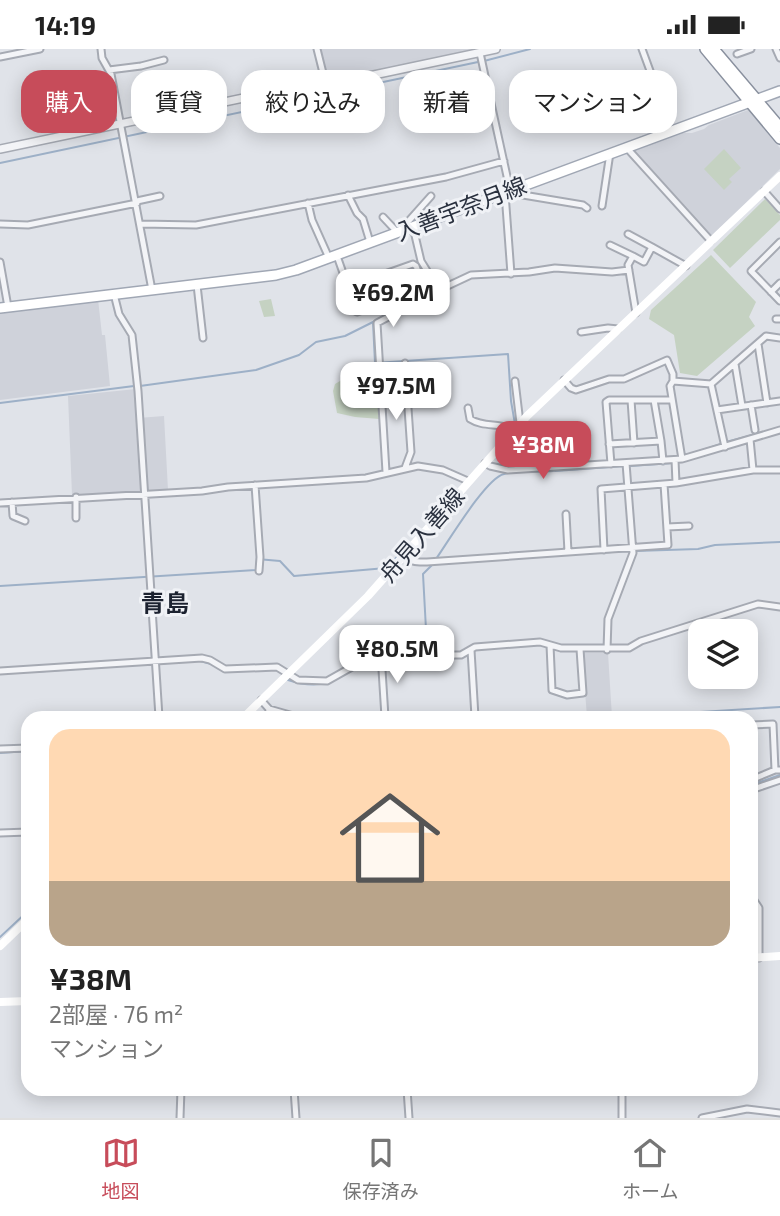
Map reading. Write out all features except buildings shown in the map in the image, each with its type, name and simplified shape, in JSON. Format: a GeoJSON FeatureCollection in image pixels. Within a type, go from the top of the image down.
{"type":"FeatureCollection","features":[{"type":"Feature","properties":{"kind":"main road"},"geometry":{"type":"LineString","coordinates":[[705,49],[780,127]]}},
{"type":"Feature","properties":{"kind":"main road"},"geometry":{"type":"LineString","coordinates":[[714,49],[780,139]]}},
{"type":"Feature","properties":{"kind":"main road","name":"入善宇奈月線"},"geometry":{"type":"LineString","coordinates":[[677,128],[780,91]]}},
{"type":"Feature","properties":{"kind":"main road","name":"入善宇奈月線"},"geometry":{"type":"LineString","coordinates":[[4,307],[276,275],[333,257],[664,133]]}},
{"type":"Feature","properties":{"kind":"main road","name":"舟見入善線"},"geometry":{"type":"LineString","coordinates":[[250,711],[369,596],[517,426],[780,176]]}},
{"type":"Feature","properties":{"kind":"main road"},"geometry":{"type":"LineString","coordinates":[[0,946],[21,926]]}},
{"type":"Feature","properties":{"kind":"main road"},"geometry":{"type":"LineString","coordinates":[[758,958],[780,956]]}},
{"type":"Feature","properties":{"kind":"main road"},"geometry":{"type":"LineString","coordinates":[[0,1002],[21,1001]]}},
{"type":"Feature","properties":{"kind":"street"},"geometry":{"type":"LineString","coordinates":[[0,57],[40,49]]}},
{"type":"Feature","properties":{"kind":"street"},"geometry":{"type":"LineString","coordinates":[[101,49],[108,70]]}},
{"type":"Feature","properties":{"kind":"street"},"geometry":{"type":"LineString","coordinates":[[317,49],[322,70]]}},
{"type":"Feature","properties":{"kind":"street"},"geometry":{"type":"LineString","coordinates":[[385,73],[496,49]]}},
{"type":"Feature","properties":{"kind":"street"},"geometry":{"type":"LineString","coordinates":[[642,49],[650,70]]}},
{"type":"Feature","properties":{"kind":"street"},"geometry":{"type":"LineString","coordinates":[[737,54],[751,49]]}},
{"type":"Feature","properties":{"kind":"street"},"geometry":{"type":"LineString","coordinates":[[776,49],[780,58]]}},
{"type":"Feature","properties":{"kind":"street"},"geometry":{"type":"LineString","coordinates":[[480,53],[503,161],[511,274]]}},
{"type":"Feature","properties":{"kind":"street"},"geometry":{"type":"LineString","coordinates":[[115,70],[163,60]]}},
{"type":"Feature","properties":{"kind":"street"},"geometry":{"type":"LineString","coordinates":[[0,149],[241,99]]}},
{"type":"Feature","properties":{"kind":"street"},"geometry":{"type":"LineString","coordinates":[[117,108],[152,290]]}},
{"type":"Feature","properties":{"kind":"street"},"geometry":{"type":"LineString","coordinates":[[626,147],[711,241]]}},
{"type":"Feature","properties":{"kind":"street"},"geometry":{"type":"LineString","coordinates":[[602,207],[610,153]]}},
{"type":"Feature","properties":{"kind":"street"},"geometry":{"type":"LineString","coordinates":[[141,224],[196,225],[446,177],[503,161]]}},
{"type":"Feature","properties":{"kind":"street"},"geometry":{"type":"LineString","coordinates":[[764,191],[780,209]]}},
{"type":"Feature","properties":{"kind":"street"},"geometry":{"type":"LineString","coordinates":[[507,193],[583,205],[587,208]]}},
{"type":"Feature","properties":{"kind":"street"},"geometry":{"type":"LineString","coordinates":[[0,224],[28,225],[160,195]]}},
{"type":"Feature","properties":{"kind":"street"},"geometry":{"type":"LineString","coordinates":[[348,195],[363,219],[370,243]]}},
{"type":"Feature","properties":{"kind":"street"},"geometry":{"type":"LineString","coordinates":[[383,217],[398,233],[431,197]]}},
{"type":"Feature","properties":{"kind":"street"},"geometry":{"type":"LineString","coordinates":[[308,203],[312,221],[348,287],[354,310],[357,312],[422,289],[423,285],[413,264],[348,287]]}},
{"type":"Feature","properties":{"kind":"street"},"geometry":{"type":"LineString","coordinates":[[413,227],[421,261],[439,290]]}},
{"type":"Feature","properties":{"kind":"street"},"geometry":{"type":"LineString","coordinates":[[628,234],[686,266]]}},
{"type":"Feature","properties":{"kind":"street"},"geometry":{"type":"LineString","coordinates":[[780,242],[751,271],[780,301]]}},
{"type":"Feature","properties":{"kind":"street"},"geometry":{"type":"LineString","coordinates":[[610,245],[644,262],[652,247]]}},
{"type":"Feature","properties":{"kind":"street"},"geometry":{"type":"LineString","coordinates":[[633,256],[628,265],[636,313]]}},
{"type":"Feature","properties":{"kind":"street"},"geometry":{"type":"LineString","coordinates":[[0,262],[4,307]]}},
{"type":"Feature","properties":{"kind":"street"},"geometry":{"type":"LineString","coordinates":[[377,323],[471,275],[511,274],[555,268],[612,272],[629,270]]}},
{"type":"Feature","properties":{"kind":"street"},"geometry":{"type":"LineString","coordinates":[[386,274],[394,299]]}},
{"type":"Feature","properties":{"kind":"street"},"geometry":{"type":"LineString","coordinates":[[771,292],[780,283]]}},
{"type":"Feature","properties":{"kind":"street"},"geometry":{"type":"LineString","coordinates":[[197,285],[203,338]]}},
{"type":"Feature","properties":{"kind":"street"},"geometry":{"type":"LineString","coordinates":[[114,294],[119,314],[132,335],[146,494],[159,711]]}},
{"type":"Feature","properties":{"kind":"street"},"geometry":{"type":"LineString","coordinates":[[372,306],[377,323],[386,472]]}},
{"type":"Feature","properties":{"kind":"street"},"geometry":{"type":"LineString","coordinates":[[581,332],[618,329]]}},
{"type":"Feature","properties":{"kind":"street"},"geometry":{"type":"LineString","coordinates":[[673,381],[711,384],[766,336],[780,338]]}},
{"type":"Feature","properties":{"kind":"street"},"geometry":{"type":"LineString","coordinates":[[758,344],[767,403]]}},
{"type":"Feature","properties":{"kind":"street"},"geometry":{"type":"LineString","coordinates":[[565,380],[576,390],[609,379],[624,379],[667,359],[673,374],[670,386],[682,459]]}},
{"type":"Feature","properties":{"kind":"street"},"geometry":{"type":"LineString","coordinates":[[405,363],[411,452],[405,468]]}},
{"type":"Feature","properties":{"kind":"street"},"geometry":{"type":"LineString","coordinates":[[734,364],[742,406]]}},
{"type":"Feature","properties":{"kind":"street"},"geometry":{"type":"LineString","coordinates":[[380,381],[406,379]]}},
{"type":"Feature","properties":{"kind":"street"},"geometry":{"type":"LineString","coordinates":[[468,408],[470,419],[478,424],[517,426],[515,381]]}},
{"type":"Feature","properties":{"kind":"street"},"geometry":{"type":"LineString","coordinates":[[711,384],[725,447]]}},
{"type":"Feature","properties":{"kind":"street"},"geometry":{"type":"LineString","coordinates":[[631,400],[634,443]]}},
{"type":"Feature","properties":{"kind":"street"},"geometry":{"type":"LineString","coordinates":[[654,400],[663,461]]}},
{"type":"Feature","properties":{"kind":"street"},"geometry":{"type":"LineString","coordinates":[[611,464],[606,402],[672,400]]}},
{"type":"Feature","properties":{"kind":"street"},"geometry":{"type":"LineString","coordinates":[[717,410],[780,401]]}},
{"type":"Feature","properties":{"kind":"street"},"geometry":{"type":"LineString","coordinates":[[751,405],[755,431]]}},
{"type":"Feature","properties":{"kind":"street"},"geometry":{"type":"LineString","coordinates":[[484,462],[490,467],[508,470],[675,460],[780,430]]}},
{"type":"Feature","properties":{"kind":"street"},"geometry":{"type":"LineString","coordinates":[[750,439],[753,470]]}},
{"type":"Feature","properties":{"kind":"street"},"geometry":{"type":"LineString","coordinates":[[609,444],[661,441]]}},
{"type":"Feature","properties":{"kind":"street"},"geometry":{"type":"LineString","coordinates":[[675,460],[676,483]]}},
{"type":"Feature","properties":{"kind":"street"},"geometry":{"type":"LineString","coordinates":[[607,650],[608,619],[633,553],[626,463]]}},
{"type":"Feature","properties":{"kind":"street"},"geometry":{"type":"LineString","coordinates":[[0,503],[363,478],[405,468],[434,468],[468,481]]}},
{"type":"Feature","properties":{"kind":"street"},"geometry":{"type":"LineString","coordinates":[[604,550],[601,489],[676,483],[753,470],[780,470]]}},
{"type":"Feature","properties":{"kind":"street"},"geometry":{"type":"LineString","coordinates":[[405,554],[409,560],[415,562],[668,545],[664,484]]}},
{"type":"Feature","properties":{"kind":"street"},"geometry":{"type":"LineString","coordinates":[[255,485],[260,557],[258,571]]}},
{"type":"Feature","properties":{"kind":"street"},"geometry":{"type":"LineString","coordinates":[[76,497],[76,518]]}},
{"type":"Feature","properties":{"kind":"street"},"geometry":{"type":"LineString","coordinates":[[12,502],[13,516],[25,521]]}},
{"type":"Feature","properties":{"kind":"street"},"geometry":{"type":"LineString","coordinates":[[566,514],[568,552]]}},
{"type":"Feature","properties":{"kind":"street"},"geometry":{"type":"LineString","coordinates":[[667,527],[690,526]]}},
{"type":"Feature","properties":{"kind":"street"},"geometry":{"type":"LineString","coordinates":[[0,671],[202,658],[225,669],[277,667],[298,680],[327,681],[381,654],[425,649],[461,655],[475,647],[540,642],[580,649],[629,648],[641,641],[758,604],[780,607]]}},
{"type":"Feature","properties":{"kind":"street"},"geometry":{"type":"LineString","coordinates":[[550,645],[552,690],[567,695],[583,693],[580,649]]}},
{"type":"Feature","properties":{"kind":"street"},"geometry":{"type":"LineString","coordinates":[[471,650],[475,711]]}},
{"type":"Feature","properties":{"kind":"street"},"geometry":{"type":"LineString","coordinates":[[381,654],[385,711]]}},
{"type":"Feature","properties":{"kind":"street"},"geometry":{"type":"LineString","coordinates":[[261,700],[269,709],[276,711]]}},
{"type":"Feature","properties":{"kind":"street"},"geometry":{"type":"LineString","coordinates":[[758,725],[776,724],[778,770],[758,777]]}},
{"type":"Feature","properties":{"kind":"street"},"geometry":{"type":"LineString","coordinates":[[0,749],[21,748]]}},
{"type":"Feature","properties":{"kind":"street"},"geometry":{"type":"LineString","coordinates":[[758,788],[780,780]]}},
{"type":"Feature","properties":{"kind":"street"},"geometry":{"type":"LineString","coordinates":[[0,834],[21,832]]}},
{"type":"Feature","properties":{"kind":"street"},"geometry":{"type":"LineString","coordinates":[[758,905],[758,928]]}},
{"type":"Feature","properties":{"kind":"street"},"geometry":{"type":"LineString","coordinates":[[180,1118],[181,1096]]}},
{"type":"Feature","properties":{"kind":"street"},"geometry":{"type":"LineString","coordinates":[[294,1096],[296,1118]]}},
{"type":"Feature","properties":{"kind":"street"},"geometry":{"type":"LineString","coordinates":[[408,1096],[410,1118]]}},
{"type":"Feature","properties":{"kind":"street"},"geometry":{"type":"LineString","coordinates":[[622,1096],[622,1118]]}},
{"type":"Feature","properties":{"kind":"street"},"geometry":{"type":"LineString","coordinates":[[702,1118],[747,1109],[780,1113]]}},
{"type":"Feature","properties":{"kind":"shaded area"},"geometry":{"type":"Polygon","coordinates":[[[321,49],[482,49],[384,70],[325,70],[321,49]]]}},
{"type":"Feature","properties":{"kind":"shaded area"},"geometry":{"type":"Polygon","coordinates":[[[748,110],[780,148],[780,169],[711,237],[631,150],[675,133],[692,133],[748,110]]]}},
{"type":"Feature","properties":{"kind":"shaded area"},"geometry":{"type":"Polygon","coordinates":[[[98,299],[110,386],[0,400],[0,311],[98,299]]]}},
{"type":"Feature","properties":{"kind":"shaded area"},"geometry":{"type":"Polygon","coordinates":[[[136,389],[138,418],[164,416],[168,490],[72,495],[68,396],[136,389]]]}},
{"type":"Feature","properties":{"kind":"shaded area"},"geometry":{"type":"Polygon","coordinates":[[[582,653],[608,653],[612,711],[587,711],[582,653]]]}},
{"type":"Feature","properties":{"kind":"green space"},"geometry":{"type":"Polygon","coordinates":[[[724,149],[741,168],[729,179],[732,182],[724,190],[704,169],[724,149]]]}},
{"type":"Feature","properties":{"kind":"green space"},"geometry":{"type":"Polygon","coordinates":[[[765,199],[780,215],[780,220],[730,268],[713,250],[765,199]]]}},
{"type":"Feature","properties":{"kind":"green space"},"geometry":{"type":"Polygon","coordinates":[[[711,255],[756,302],[749,317],[755,326],[697,376],[680,373],[674,335],[649,319],[651,310],[711,255]]]}},
{"type":"Feature","properties":{"kind":"green space"},"geometry":{"type":"Polygon","coordinates":[[[271,299],[275,316],[264,317],[259,301],[271,299]]]}},
{"type":"Feature","properties":{"kind":"green space"},"geometry":{"type":"Polygon","coordinates":[[[376,371],[379,419],[337,413],[333,391],[335,384],[352,374],[376,371]]]}},
{"type":"Feature","properties":{"kind":"waterway"},"geometry":{"type":"LineString","coordinates":[[484,61],[530,49]]}},
{"type":"Feature","properties":{"kind":"waterway"},"geometry":{"type":"LineString","coordinates":[[0,163],[478,62]]}},
{"type":"Feature","properties":{"kind":"waterway"},"geometry":{"type":"LineString","coordinates":[[140,386],[256,370],[299,355],[316,342],[345,336],[373,322],[375,363],[508,354],[515,424]]}},
{"type":"Feature","properties":{"kind":"waterway"},"geometry":{"type":"LineString","coordinates":[[0,403],[134,386]]}},
{"type":"Feature","properties":{"kind":"waterway"},"geometry":{"type":"LineString","coordinates":[[520,431],[553,440],[555,471],[624,466]]}},
{"type":"Feature","properties":{"kind":"waterway"},"geometry":{"type":"LineString","coordinates":[[726,442],[768,431]]}},
{"type":"Feature","properties":{"kind":"waterway"},"geometry":{"type":"LineString","coordinates":[[687,455],[721,444]]}},
{"type":"Feature","properties":{"kind":"waterway"},"geometry":{"type":"LineString","coordinates":[[630,466],[673,463]]}},
{"type":"Feature","properties":{"kind":"waterway"},"geometry":{"type":"LineString","coordinates":[[436,559],[478,498],[496,478],[516,472],[553,471]]}},
{"type":"Feature","properties":{"kind":"waterway"},"geometry":{"type":"LineString","coordinates":[[635,551],[780,542]]}},
{"type":"Feature","properties":{"kind":"waterway"},"geometry":{"type":"LineString","coordinates":[[558,555],[630,551]]}},
{"type":"Feature","properties":{"kind":"waterway"},"geometry":{"type":"LineString","coordinates":[[0,586],[256,570],[257,559],[280,561],[294,576],[386,568],[400,554]]}},
{"type":"Feature","properties":{"kind":"waterway"},"geometry":{"type":"LineString","coordinates":[[416,564],[431,565]]}},
{"type":"Feature","properties":{"kind":"waterway"},"geometry":{"type":"LineString","coordinates":[[427,648],[423,574],[433,564]]}},
{"type":"Feature","properties":{"kind":"waterway"},"geometry":{"type":"LineString","coordinates":[[393,655],[425,652]]}},
{"type":"Feature","properties":{"kind":"waterway"},"geometry":{"type":"LineString","coordinates":[[363,664],[377,659]]}},
{"type":"Feature","properties":{"kind":"waterway"},"geometry":{"type":"LineString","coordinates":[[200,661],[211,664]]}},
{"type":"Feature","properties":{"kind":"waterway"},"geometry":{"type":"LineString","coordinates":[[158,664],[177,662]]}},
{"type":"Feature","properties":{"kind":"waterway"},"geometry":{"type":"LineString","coordinates":[[32,672],[118,666]]}},
{"type":"Feature","properties":{"kind":"waterway"},"geometry":{"type":"LineString","coordinates":[[288,680],[315,685],[339,677]]}},
{"type":"Feature","properties":{"kind":"waterway"},"geometry":{"type":"LineString","coordinates":[[716,711],[780,707]]}},
{"type":"Feature","properties":{"kind":"waterway"},"geometry":{"type":"LineString","coordinates":[[0,753],[21,752]]}},
{"type":"Feature","properties":{"kind":"waterway"},"geometry":{"type":"LineString","coordinates":[[758,783],[780,775]]}},
{"type":"Feature","properties":{"kind":"waterway"},"geometry":{"type":"LineString","coordinates":[[0,937],[21,918]]}},
{"type":"Feature","properties":{"kind":"district","name":"青島"},"geometry":{"type":"Point","coordinates":[165,604]}}]}
